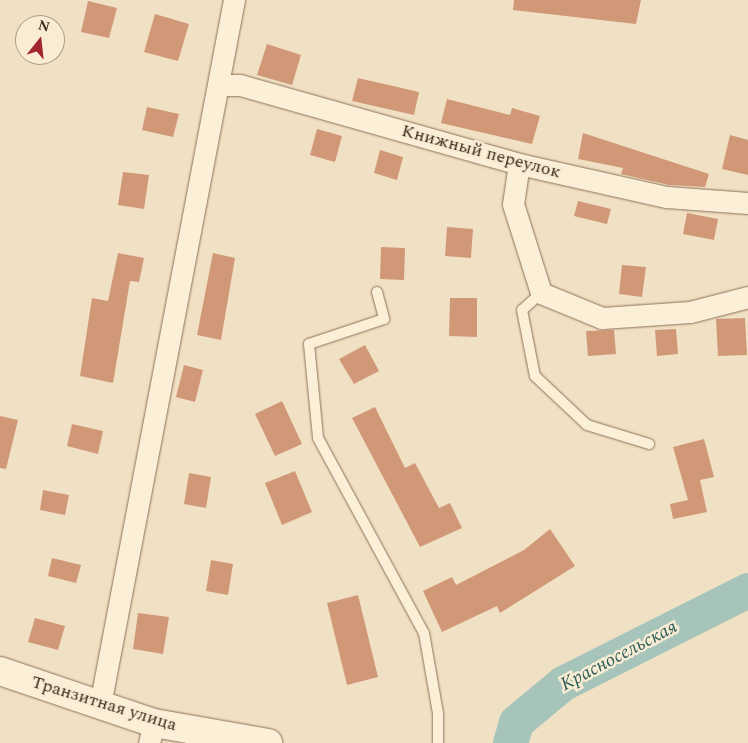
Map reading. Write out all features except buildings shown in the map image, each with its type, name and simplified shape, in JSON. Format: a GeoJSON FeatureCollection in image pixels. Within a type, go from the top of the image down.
{"type":"FeatureCollection","features":[{"type":"Feature","properties":{"kind":"main road","name":"Транзитная улица"},"geometry":{"type":"LineString","coordinates":[[0,671],[100,705],[152,733],[268,743]]}},
{"type":"Feature","properties":{"kind":"street"},"geometry":{"type":"LineString","coordinates":[[100,705],[234,0]]}},
{"type":"Feature","properties":{"kind":"street","name":"Книжный переулок"},"geometry":{"type":"LineString","coordinates":[[218,84],[240,85],[519,164],[668,197],[748,203]]}},
{"type":"Feature","properties":{"kind":"street"},"geometry":{"type":"LineString","coordinates":[[519,164],[513,204],[541,293],[602,318],[690,312],[748,297]]}},
{"type":"Feature","properties":{"kind":"lane"},"geometry":{"type":"LineString","coordinates":[[377,292],[384,319],[309,344],[318,438],[424,633],[438,713],[438,743]]}},
{"type":"Feature","properties":{"kind":"lane"},"geometry":{"type":"LineString","coordinates":[[541,293],[522,310],[535,376],[587,425],[649,444]]}},
{"type":"Feature","properties":{"kind":"waterway","name":"Красносельская"},"geometry":{"type":"LineString","coordinates":[[510,743],[516,722],[563,683],[748,590]]}}]}
